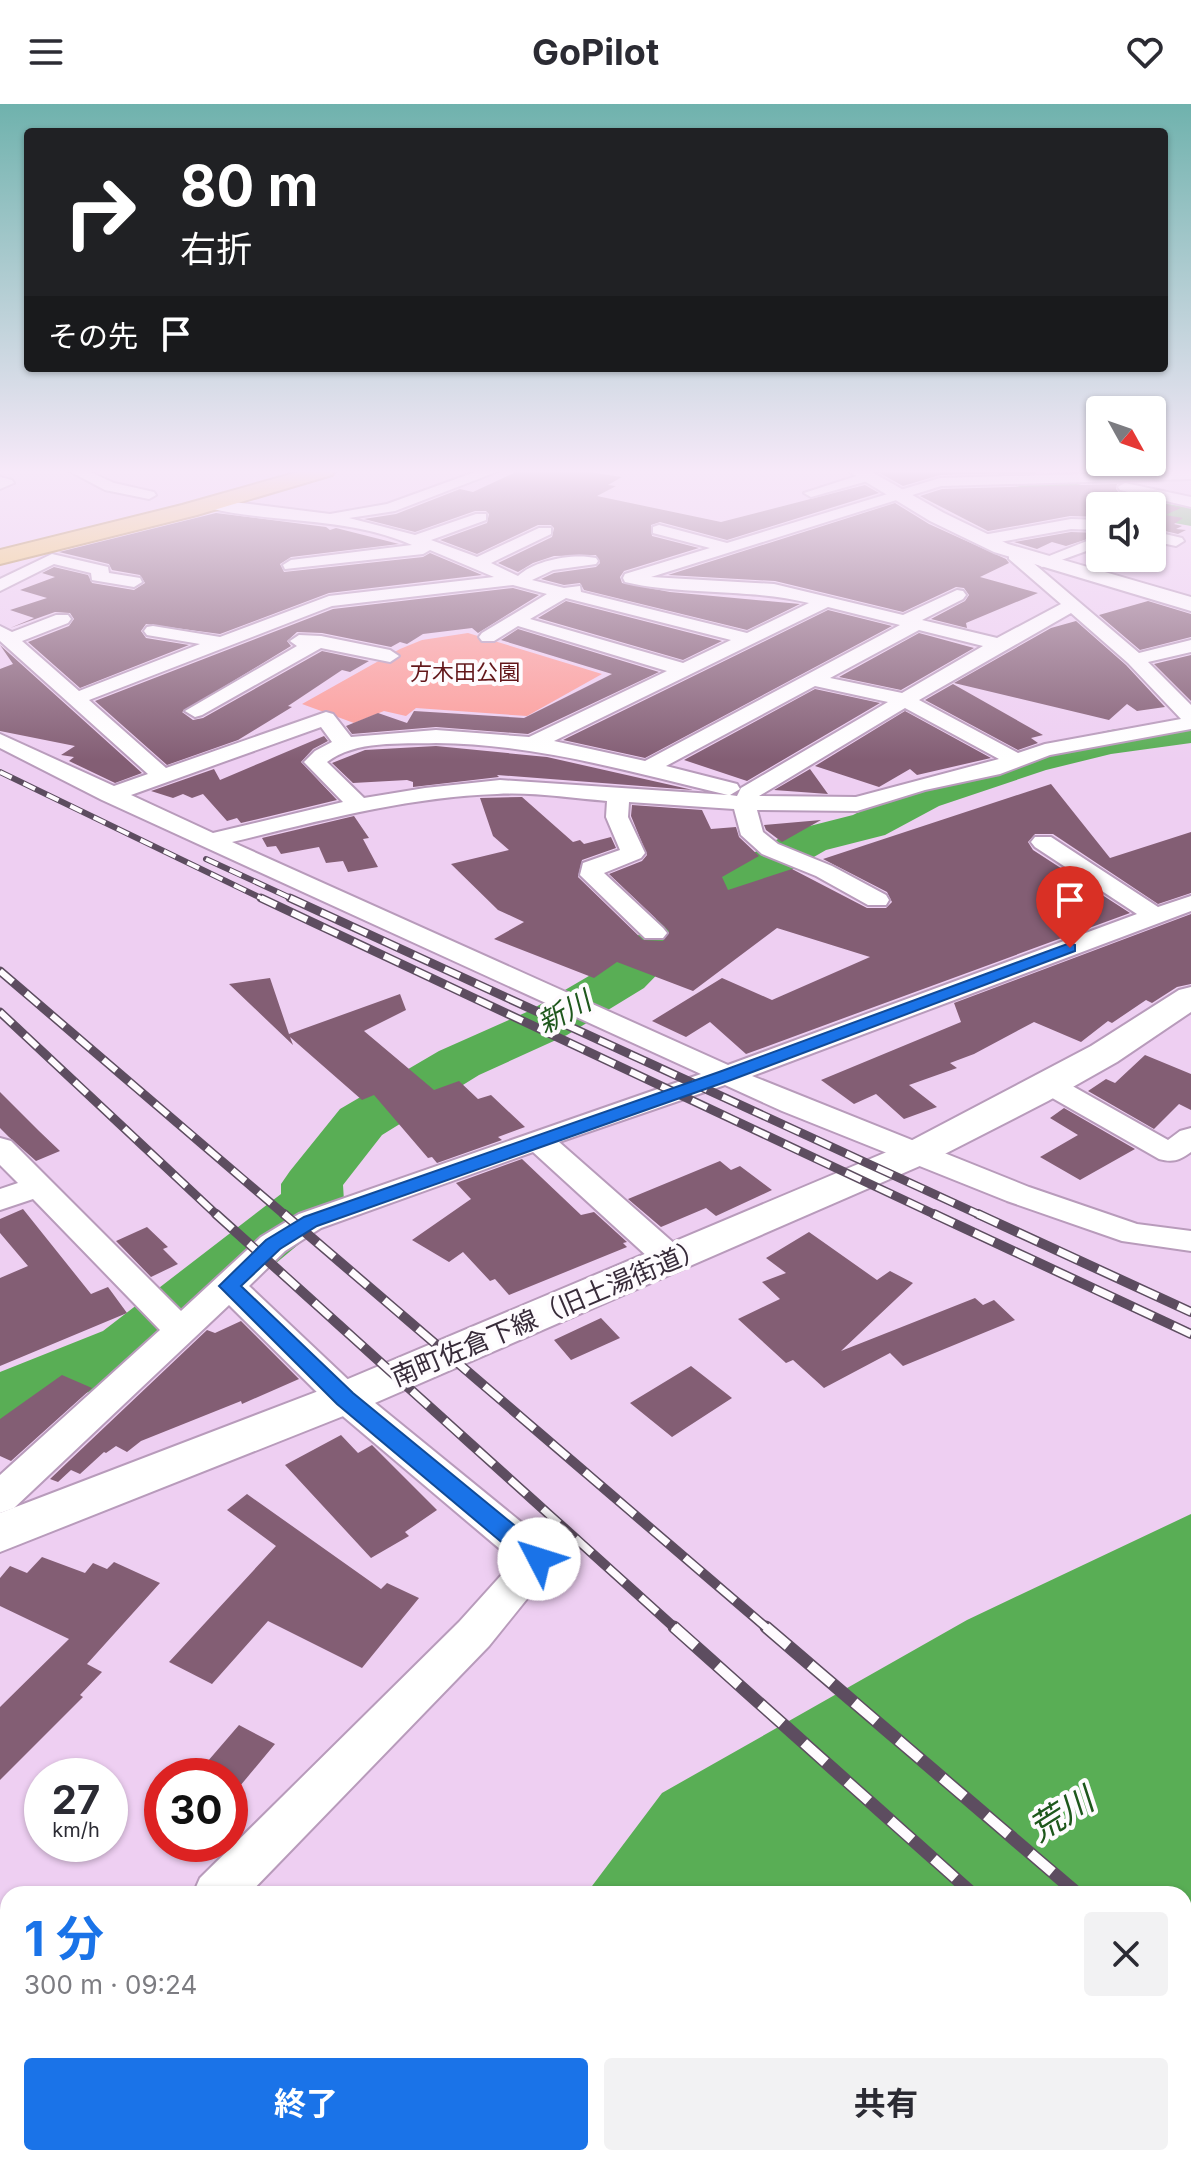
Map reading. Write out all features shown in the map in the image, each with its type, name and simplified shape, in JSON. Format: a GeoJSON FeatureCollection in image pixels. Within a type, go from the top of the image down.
{"type":"FeatureCollection","features":[{"type":"Feature","properties":{"kind":"street"},"geometry":{"type":"LineString","coordinates":[[0,586],[36,567]]}},
{"type":"Feature","properties":{"kind":"street"},"geometry":{"type":"LineString","coordinates":[[86,567],[102,571],[98,576],[134,582]]}},
{"type":"Feature","properties":{"kind":"street"},"geometry":{"type":"LineString","coordinates":[[491,567],[518,580],[749,639]]}},
{"type":"Feature","properties":{"kind":"street"},"geometry":{"type":"LineString","coordinates":[[78,698],[220,642],[256,622],[281,619],[329,601],[518,580],[549,567]]}},
{"type":"Feature","properties":{"kind":"street"},"geometry":{"type":"LineString","coordinates":[[488,637],[566,592],[618,581],[661,567]]}},
{"type":"Feature","properties":{"kind":"street"},"geometry":{"type":"LineString","coordinates":[[1028,567],[1135,659],[1191,717]]}},
{"type":"Feature","properties":{"kind":"street"},"geometry":{"type":"LineString","coordinates":[[1061,567],[1191,604]]}},
{"type":"Feature","properties":{"kind":"street"},"geometry":{"type":"LineString","coordinates":[[618,581],[774,589],[999,644]]}},
{"type":"Feature","properties":{"kind":"street"},"geometry":{"type":"LineString","coordinates":[[645,769],[837,664],[849,661],[957,595]]}},
{"type":"Feature","properties":{"kind":"street"},"geometry":{"type":"LineString","coordinates":[[531,744],[827,601]]}},
{"type":"Feature","properties":{"kind":"street"},"geometry":{"type":"LineString","coordinates":[[357,804],[315,762],[321,755],[346,743],[424,736],[531,744],[580,752],[746,798],[999,644],[1071,606]]}},
{"type":"Feature","properties":{"kind":"street"},"geometry":{"type":"LineString","coordinates":[[5,635],[62,619]]}},
{"type":"Feature","properties":{"kind":"street"},"geometry":{"type":"LineString","coordinates":[[519,621],[685,670]]}},
{"type":"Feature","properties":{"kind":"street"},"geometry":{"type":"LineString","coordinates":[[256,622],[316,643],[390,656]]}},
{"type":"Feature","properties":{"kind":"street"},"geometry":{"type":"LineString","coordinates":[[153,631],[220,642]]}},
{"type":"Feature","properties":{"kind":"street"},"geometry":{"type":"LineString","coordinates":[[5,635],[161,775]]}},
{"type":"Feature","properties":{"kind":"street"},"geometry":{"type":"LineString","coordinates":[[195,711],[316,643]]}},
{"type":"Feature","properties":{"kind":"street"},"geometry":{"type":"LineString","coordinates":[[1135,659],[1191,646]]}},
{"type":"Feature","properties":{"kind":"street"},"geometry":{"type":"LineString","coordinates":[[810,679],[905,700],[1016,760]]}},
{"type":"Feature","properties":{"kind":"street"},"geometry":{"type":"LineString","coordinates":[[110,795],[326,718],[335,734],[346,743]]}},
{"type":"Feature","properties":{"kind":"street"},"geometry":{"type":"LineString","coordinates":[[210,841],[357,804],[400,796],[500,787],[857,804],[1045,750],[1191,723]]}},
{"type":"Feature","properties":{"kind":"street"},"geometry":{"type":"LineString","coordinates":[[0,740],[110,795],[725,1076],[915,1154],[1133,1234],[1191,1241]]}},
{"type":"Feature","properties":{"kind":"street"},"geometry":{"type":"LineString","coordinates":[[619,794],[617,817],[633,853],[591,868],[592,875],[654,933]]}},
{"type":"Feature","properties":{"kind":"street"},"geometry":{"type":"LineString","coordinates":[[746,798],[752,835],[770,849],[824,871],[877,900]]}},
{"type":"Feature","properties":{"kind":"street"},"geometry":{"type":"LineString","coordinates":[[1043,842],[1156,916]]}},
{"type":"Feature","properties":{"kind":"street"},"geometry":{"type":"LineString","coordinates":[[0,1498],[273,1244],[310,1221],[725,1076],[1191,903]]}},
{"type":"Feature","properties":{"kind":"street","name":"南町佐倉下線（旧土湯街道）"},"geometry":{"type":"LineString","coordinates":[[0,1533],[345,1398],[915,1154],[1050,1085],[1191,997]]}},
{"type":"Feature","properties":{"kind":"street"},"geometry":{"type":"LineString","coordinates":[[1050,1085],[1170,1153],[1191,1137]]}},
{"type":"Feature","properties":{"kind":"street"},"geometry":{"type":"LineString","coordinates":[[538,1140],[672,1260]]}},
{"type":"Feature","properties":{"kind":"street"},"geometry":{"type":"LineString","coordinates":[[0,1147],[179,1329]]}},
{"type":"Feature","properties":{"kind":"street"},"geometry":{"type":"LineString","coordinates":[[0,1200],[38,1186]]}},
{"type":"Feature","properties":{"kind":"street"},"geometry":{"type":"LineString","coordinates":[[225,1886],[474,1634],[539,1559],[345,1398],[229,1286]]}},
{"type":"Feature","properties":{"kind":"green space","name":"方木田公園"},"geometry":{"type":"Polygon","coordinates":[[[468,633],[602,674],[527,716],[416,708],[406,716],[384,711],[354,723],[302,704],[400,649],[422,640],[468,633]]]}},
{"type":"Feature","properties":{"kind":"water","name":"荒川"},"geometry":{"type":"Polygon","coordinates":[[[1191,1514],[1191,1886],[592,1886],[662,1793],[967,1620],[1191,1514]]]}},
{"type":"Feature","properties":{"kind":"building"},"geometry":{"type":"Polygon","coordinates":[[[54,567],[88,575],[92,583],[134,590],[145,583],[140,575],[111,567],[282,567],[284,572],[328,567],[464,567],[482,575],[329,593],[220,634],[146,624],[141,631],[146,638],[189,645],[80,688],[28,642],[69,626],[74,619],[70,613],[55,612],[10,628],[34,618],[10,610],[47,598],[20,590],[55,577],[42,573],[54,567]]]}},
{"type":"Feature","properties":{"kind":"building"},"geometry":{"type":"Polygon","coordinates":[[[507,567],[526,567],[518,572],[507,567]]]}},
{"type":"Feature","properties":{"kind":"building"},"geometry":{"type":"Polygon","coordinates":[[[594,567],[636,567],[624,571],[620,577],[622,583],[670,592],[800,604],[747,630],[584,590],[580,583],[564,585],[541,579],[554,573],[594,567]]]}},
{"type":"Feature","properties":{"kind":"building"},"geometry":{"type":"Polygon","coordinates":[[[693,567],[1000,567],[980,577],[1038,593],[966,623],[967,628],[931,619],[965,601],[969,595],[964,588],[956,587],[903,612],[775,581],[668,575],[693,567]]]}},
{"type":"Feature","properties":{"kind":"building"},"geometry":{"type":"Polygon","coordinates":[[[513,588],[539,595],[478,633],[472,628],[423,634],[407,644],[400,642],[391,647],[322,633],[297,632],[287,641],[291,646],[182,712],[193,720],[203,718],[322,651],[369,661],[350,672],[342,670],[288,706],[292,707],[238,740],[167,765],[95,701],[333,609],[513,588]]]}},
{"type":"Feature","properties":{"kind":"building"},"geometry":{"type":"Polygon","coordinates":[[[566,601],[722,641],[683,660],[538,618],[566,601]]]}},
{"type":"Feature","properties":{"kind":"building"},"geometry":{"type":"Polygon","coordinates":[[[1148,601],[1191,614],[1191,637],[1140,650],[1099,615],[1148,601]]]}},
{"type":"Feature","properties":{"kind":"building"},"geometry":{"type":"Polygon","coordinates":[[[828,610],[892,626],[645,758],[563,740],[828,610]]]}},
{"type":"Feature","properties":{"kind":"building"},"geometry":{"type":"Polygon","coordinates":[[[1076,621],[1126,665],[1165,707],[1137,711],[1127,704],[1109,720],[954,683],[1051,628],[1076,621]]]}},
{"type":"Feature","properties":{"kind":"building"},"geometry":{"type":"Polygon","coordinates":[[[518,629],[659,672],[528,734],[436,727],[352,734],[346,726],[378,713],[407,723],[414,711],[524,718],[612,674],[501,640],[518,629]]]}},
{"type":"Feature","properties":{"kind":"building"},"geometry":{"type":"Polygon","coordinates":[[[919,633],[974,648],[901,690],[839,677],[919,633]]]}},
{"type":"Feature","properties":{"kind":"building"},"geometry":{"type":"Polygon","coordinates":[[[0,645],[142,773],[115,783],[69,761],[74,757],[61,755],[75,746],[0,731],[0,669],[13,664],[0,645]]]}},
{"type":"Feature","properties":{"kind":"building"},"geometry":{"type":"Polygon","coordinates":[[[1191,655],[1191,701],[1154,664],[1191,655]]]}},
{"type":"Feature","properties":{"kind":"building"},"geometry":{"type":"Polygon","coordinates":[[[953,684],[1043,735],[1031,738],[1038,743],[1018,750],[925,700],[953,684]]]}},
{"type":"Feature","properties":{"kind":"building"},"geometry":{"type":"Polygon","coordinates":[[[815,689],[880,703],[747,781],[684,760],[815,689]]]}},
{"type":"Feature","properties":{"kind":"building"},"geometry":{"type":"Polygon","coordinates":[[[905,711],[991,758],[917,775],[910,769],[879,787],[815,766],[905,711]]]}},
{"type":"Feature","properties":{"kind":"building"},"geometry":{"type":"Polygon","coordinates":[[[324,736],[328,741],[313,749],[301,762],[337,800],[241,823],[237,818],[227,821],[203,794],[192,798],[183,794],[173,798],[151,791],[214,769],[220,780],[324,736]]]}},
{"type":"Feature","properties":{"kind":"building"},"geometry":{"type":"Polygon","coordinates":[[[436,746],[547,757],[693,790],[497,775],[499,777],[413,787],[413,782],[407,780],[353,783],[332,763],[365,750],[436,746]]]}},
{"type":"Feature","properties":{"kind":"building"},"geometry":{"type":"Polygon","coordinates":[[[810,769],[828,794],[774,790],[810,769]]]}},
{"type":"Feature","properties":{"kind":"building"},"geometry":{"type":"Polygon","coordinates":[[[1051,784],[1110,858],[1191,832],[1191,893],[1158,904],[1053,834],[1035,834],[1028,842],[1033,850],[1130,913],[746,1054],[710,1022],[686,1037],[652,1021],[722,978],[772,1000],[870,957],[777,928],[693,991],[617,962],[594,978],[494,939],[524,922],[498,910],[451,864],[509,850],[493,836],[480,798],[522,797],[573,842],[580,840],[584,844],[611,837],[616,848],[582,860],[578,877],[643,940],[663,941],[669,931],[609,874],[642,861],[647,855],[631,816],[632,805],[702,810],[711,829],[736,827],[739,837],[759,856],[722,877],[728,890],[792,869],[867,908],[886,908],[892,902],[887,892],[823,859],[1051,784]]]}},
{"type":"Feature","properties":{"kind":"building"},"geometry":{"type":"Polygon","coordinates":[[[354,816],[369,838],[363,839],[378,867],[348,872],[343,861],[326,863],[319,847],[281,854],[276,846],[267,847],[262,838],[354,816]]]}},
{"type":"Feature","properties":{"kind":"building"},"geometry":{"type":"Polygon","coordinates":[[[821,820],[782,842],[764,825],[821,820]]]}},
{"type":"Feature","properties":{"kind":"building"},"geometry":{"type":"Polygon","coordinates":[[[1191,914],[1191,984],[1177,987],[1152,1003],[1146,1000],[1112,1023],[1108,1021],[1081,1042],[1034,1022],[974,1054],[950,1063],[957,1068],[909,1085],[937,1107],[904,1119],[876,1094],[854,1104],[821,1080],[961,1022],[954,1003],[1191,914]]]}},
{"type":"Feature","properties":{"kind":"building"},"geometry":{"type":"Polygon","coordinates":[[[270,978],[289,1034],[400,994],[406,1010],[364,1031],[434,1090],[459,1081],[478,1099],[491,1095],[525,1127],[498,1137],[502,1140],[437,1163],[432,1157],[428,1158],[374,1095],[362,1100],[290,1037],[293,1045],[229,984],[270,978]]]}},
{"type":"Feature","properties":{"kind":"building"},"geometry":{"type":"Polygon","coordinates":[[[1145,1055],[1191,1074],[1191,1110],[1179,1104],[1154,1129],[1088,1091],[1106,1079],[1115,1083],[1145,1055]]]}},
{"type":"Feature","properties":{"kind":"building"},"geometry":{"type":"Polygon","coordinates":[[[0,1092],[60,1151],[36,1161],[9,1137],[0,1128],[0,1092]]]}},
{"type":"Feature","properties":{"kind":"building"},"geometry":{"type":"Polygon","coordinates":[[[1064,1108],[1135,1149],[1080,1180],[1040,1157],[1078,1135],[1050,1118],[1064,1108]]]}},
{"type":"Feature","properties":{"kind":"building"},"geometry":{"type":"Polygon","coordinates":[[[522,1159],[581,1215],[594,1212],[627,1242],[623,1243],[627,1247],[509,1295],[495,1279],[490,1281],[463,1252],[449,1262],[412,1240],[471,1199],[456,1183],[522,1159]]]}},
{"type":"Feature","properties":{"kind":"building"},"geometry":{"type":"Polygon","coordinates":[[[720,1161],[731,1170],[740,1166],[772,1190],[716,1216],[706,1208],[661,1227],[628,1199],[720,1161]]]}},
{"type":"Feature","properties":{"kind":"building"},"geometry":{"type":"Polygon","coordinates":[[[23,1209],[91,1294],[108,1287],[127,1313],[0,1366],[0,1278],[28,1266],[0,1233],[0,1219],[23,1209]]]}},
{"type":"Feature","properties":{"kind":"building"},"geometry":{"type":"Polygon","coordinates":[[[147,1227],[168,1247],[163,1249],[178,1264],[151,1277],[116,1241],[147,1227]]]}},
{"type":"Feature","properties":{"kind":"building"},"geometry":{"type":"Polygon","coordinates":[[[809,1232],[877,1280],[890,1271],[913,1283],[841,1351],[975,1298],[983,1305],[994,1300],[1015,1320],[903,1366],[890,1353],[824,1388],[793,1360],[786,1363],[738,1319],[780,1299],[762,1282],[786,1273],[766,1258],[809,1232]]]}},
{"type":"Feature","properties":{"kind":"building"},"geometry":{"type":"Polygon","coordinates":[[[601,1318],[620,1338],[571,1360],[554,1340],[601,1318]]]}},
{"type":"Feature","properties":{"kind":"building"},"geometry":{"type":"Polygon","coordinates":[[[241,1321],[299,1379],[242,1404],[241,1401],[141,1441],[127,1452],[116,1446],[104,1452],[80,1474],[71,1470],[58,1482],[50,1479],[207,1330],[215,1333],[241,1321]]]}},
{"type":"Feature","properties":{"kind":"building"},"geometry":{"type":"Polygon","coordinates":[[[691,1366],[732,1398],[672,1437],[630,1403],[691,1366]]]}},
{"type":"Feature","properties":{"kind":"building"},"geometry":{"type":"Polygon","coordinates":[[[62,1375],[92,1388],[11,1461],[0,1456],[0,1419],[62,1375]]]}},
{"type":"Feature","properties":{"kind":"building"},"geometry":{"type":"Polygon","coordinates":[[[341,1435],[358,1453],[372,1445],[437,1510],[405,1532],[409,1536],[371,1558],[285,1465],[341,1435]]]}},
{"type":"Feature","properties":{"kind":"building"},"geometry":{"type":"Polygon","coordinates":[[[247,1494],[381,1589],[387,1583],[419,1598],[362,1668],[268,1621],[212,1684],[169,1662],[276,1546],[227,1510],[247,1494]]]}},
{"type":"Feature","properties":{"kind":"building"},"geometry":{"type":"Polygon","coordinates":[[[42,1557],[85,1573],[93,1563],[107,1569],[114,1562],[160,1583],[87,1664],[102,1672],[80,1695],[83,1697],[0,1780],[0,1707],[69,1639],[0,1606],[0,1578],[10,1566],[27,1573],[42,1557]]]}},
{"type":"Feature","properties":{"kind":"building"},"geometry":{"type":"Polygon","coordinates":[[[239,1725],[275,1744],[248,1776],[248,1758],[211,1758],[239,1725]]]}},
{"type":"Feature","properties":{"kind":"waterway","name":"新川"},"geometry":{"type":"LineString","coordinates":[[0,1400],[128,1348],[312,1201],[312,1184],[361,1122],[459,1063],[548,1023],[625,977],[701,902],[810,840],[869,825],[923,797],[1033,760],[1111,742],[1191,731]]}},
{"type":"Feature","properties":{"kind":"railway"},"geometry":{"type":"LineString","coordinates":[[0,772],[265,900]]}},
{"type":"Feature","properties":{"kind":"railway"},"geometry":{"type":"LineString","coordinates":[[206,859],[295,900]]}},
{"type":"Feature","properties":{"kind":"railway"},"geometry":{"type":"LineString","coordinates":[[261,898],[938,1216]]}},
{"type":"Feature","properties":{"kind":"railway"},"geometry":{"type":"LineString","coordinates":[[290,898],[982,1216]]}},
{"type":"Feature","properties":{"kind":"railway"},"geometry":{"type":"LineString","coordinates":[[0,971],[286,1216]]}},
{"type":"Feature","properties":{"kind":"railway"},"geometry":{"type":"LineString","coordinates":[[0,1012],[218,1216]]}},
{"type":"Feature","properties":{"kind":"railway"},"geometry":{"type":"LineString","coordinates":[[216,1214],[676,1629]]}},
{"type":"Feature","properties":{"kind":"railway"},"geometry":{"type":"LineString","coordinates":[[284,1214],[768,1629]]}},
{"type":"Feature","properties":{"kind":"railway"},"geometry":{"type":"LineString","coordinates":[[934,1214],[1191,1334]]}},
{"type":"Feature","properties":{"kind":"railway"},"geometry":{"type":"LineString","coordinates":[[978,1214],[1191,1312]]}},
{"type":"Feature","properties":{"kind":"railway"},"geometry":{"type":"LineString","coordinates":[[674,1627],[964,1886]]}},
{"type":"Feature","properties":{"kind":"railway"},"geometry":{"type":"LineString","coordinates":[[766,1627],[1069,1886]]}},
{"type":"Feature","properties":{"kind":"route"},"geometry":{"type":"LineString","coordinates":[[539,1559],[345,1398],[229,1286],[273,1244],[310,1221],[725,1076],[1070,948]]}}]}
